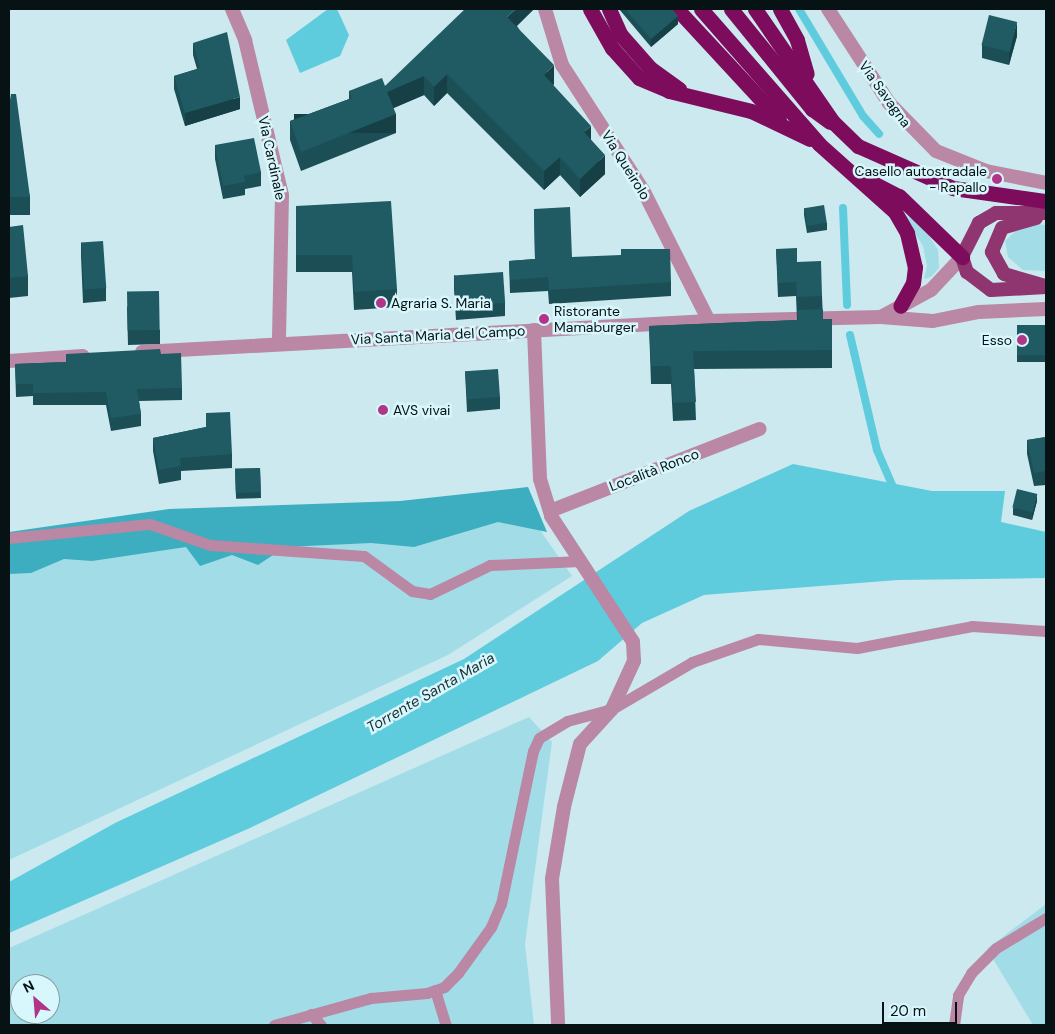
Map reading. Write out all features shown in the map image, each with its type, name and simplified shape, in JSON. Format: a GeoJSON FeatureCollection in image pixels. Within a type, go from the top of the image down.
{"type":"FeatureCollection","features":[{"type":"Feature","properties":{"kind":"highway"},"geometry":{"type":"LineString","coordinates":[[590,9],[612,48],[639,78],[686,94],[751,111],[786,126],[819,144]]}},
{"type":"Feature","properties":{"kind":"highway"},"geometry":{"type":"LineString","coordinates":[[608,9],[620,34],[650,68],[686,94]]}},
{"type":"Feature","properties":{"kind":"highway"},"geometry":{"type":"LineString","coordinates":[[677,9],[786,126]]}},
{"type":"Feature","properties":{"kind":"highway"},"geometry":{"type":"LineString","coordinates":[[701,9],[819,144],[856,175],[895,212],[907,233],[915,267],[913,283],[900,306]]}},
{"type":"Feature","properties":{"kind":"highway"},"geometry":{"type":"LineString","coordinates":[[731,9],[812,109],[879,158],[952,188],[1046,200]]}},
{"type":"Feature","properties":{"kind":"highway"},"geometry":{"type":"LineString","coordinates":[[755,9],[843,132]]}},
{"type":"Feature","properties":{"kind":"highway"},"geometry":{"type":"LineString","coordinates":[[780,9],[797,40],[812,90]]}},
{"type":"Feature","properties":{"kind":"highway"},"geometry":{"type":"LineString","coordinates":[[856,175],[899,196],[962,257]]}},
{"type":"Feature","properties":{"kind":"main road"},"geometry":{"type":"LineString","coordinates":[[1046,213],[996,213],[979,223],[962,257],[967,272],[991,290],[1046,287]]}},
{"type":"Feature","properties":{"kind":"main road"},"geometry":{"type":"LineString","coordinates":[[1046,217],[1008,224],[997,233],[992,252],[1004,274],[1046,287]]}},
{"type":"Feature","properties":{"kind":"street","name":"Via Cardinale"},"geometry":{"type":"LineString","coordinates":[[232,9],[246,40],[282,195],[280,342]]}},
{"type":"Feature","properties":{"kind":"street","name":"Via Queirolo"},"geometry":{"type":"LineString","coordinates":[[545,9],[562,65],[644,190],[709,321]]}},
{"type":"Feature","properties":{"kind":"street","name":"Via Savagna"},"geometry":{"type":"LineString","coordinates":[[833,11],[889,103],[936,151],[986,171],[1046,183]]}},
{"type":"Feature","properties":{"kind":"street"},"geometry":{"type":"LineString","coordinates":[[880,318],[931,290],[962,257]]}},
{"type":"Feature","properties":{"kind":"street","name":"Via Santa Maria del Campo"},"geometry":{"type":"LineString","coordinates":[[126,353],[280,342],[709,321],[880,318],[933,321],[979,312],[1046,309]]}},
{"type":"Feature","properties":{"kind":"street"},"geometry":{"type":"LineString","coordinates":[[534,330],[540,479],[550,511],[633,642],[634,661],[612,709],[580,744],[564,807],[552,880],[558,1025]]}},
{"type":"Feature","properties":{"kind":"street"},"geometry":{"type":"LineString","coordinates":[[9,360],[97,355]]}},
{"type":"Feature","properties":{"kind":"street","name":"Località Ronco"},"geometry":{"type":"LineString","coordinates":[[550,511],[759,429]]}},
{"type":"Feature","properties":{"kind":"lane"},"geometry":{"type":"LineString","coordinates":[[9,538],[150,524],[210,545],[364,556],[412,591],[430,594],[490,565],[581,562]]}},
{"type":"Feature","properties":{"kind":"lane"},"geometry":{"type":"LineString","coordinates":[[274,1025],[371,998],[435,990],[458,973],[491,928],[502,904],[539,738],[567,721],[612,709],[692,662],[758,639],[857,648],[972,626],[1046,631]]}},
{"type":"Feature","properties":{"kind":"lane"},"geometry":{"type":"LineString","coordinates":[[954,1025],[958,995],[971,973],[996,948],[1046,918]]}},
{"type":"Feature","properties":{"kind":"lane"},"geometry":{"type":"LineString","coordinates":[[435,990],[446,1025]]}},
{"type":"Feature","properties":{"kind":"lane"},"geometry":{"type":"LineString","coordinates":[[310,1014],[321,1025]]}},
{"type":"Feature","properties":{"kind":"shaded area"},"geometry":{"type":"Polygon","coordinates":[[[902,213],[923,226],[938,250],[939,268],[931,277],[924,279],[927,266],[923,246],[902,213]]]}},
{"type":"Feature","properties":{"kind":"shaded area"},"geometry":{"type":"Polygon","coordinates":[[[1024,223],[1046,225],[1046,271],[1023,270],[1008,257],[1005,241],[1024,223]]]}},
{"type":"Feature","properties":{"kind":"shaded area"},"geometry":{"type":"Polygon","coordinates":[[[528,487],[547,532],[498,522],[414,547],[371,543],[285,547],[258,565],[232,555],[200,566],[186,547],[92,561],[64,559],[31,573],[9,574],[9,532],[169,509],[400,501],[528,487]]]}},
{"type":"Feature","properties":{"kind":"shaded area"},"geometry":{"type":"Polygon","coordinates":[[[479,512],[535,523],[572,576],[448,655],[9,860],[9,540],[479,512]]]}},
{"type":"Feature","properties":{"kind":"shaded area"},"geometry":{"type":"Polygon","coordinates":[[[529,717],[552,742],[525,944],[534,1025],[9,1025],[9,948],[529,717]]]}},
{"type":"Feature","properties":{"kind":"shaded area"},"geometry":{"type":"Polygon","coordinates":[[[1046,904],[1046,1025],[1033,1025],[987,949],[1046,904]]]}},
{"type":"Feature","properties":{"kind":"water"},"geometry":{"type":"Polygon","coordinates":[[[328,9],[337,9],[349,35],[340,56],[300,73],[286,40],[328,9]]]}},
{"type":"Feature","properties":{"kind":"water","name":"Torrente Santa Maria"},"geometry":{"type":"Polygon","coordinates":[[[793,464],[932,491],[1005,491],[1001,522],[1046,532],[1046,578],[898,580],[704,595],[642,623],[598,661],[250,828],[9,933],[9,882],[115,823],[464,659],[689,511],[793,464]]]}},
{"type":"Feature","properties":{"kind":"building"},"geometry":{"type":"Polygon","coordinates":[[[465,9],[516,9],[507,17],[554,65],[544,75],[591,126],[584,132],[605,155],[580,179],[560,157],[544,171],[447,74],[434,87],[424,76],[387,92],[396,114],[301,152],[290,121],[352,98],[349,91],[382,78],[385,86],[465,9]]]}},
{"type":"Feature","properties":{"kind":"building"},"geometry":{"type":"Polygon","coordinates":[[[625,9],[672,9],[678,16],[651,39],[625,9]]]}},
{"type":"Feature","properties":{"kind":"building"},"geometry":{"type":"Polygon","coordinates":[[[989,15],[1017,22],[1010,52],[982,45],[989,15]]]}},
{"type":"Feature","properties":{"kind":"building"},"geometry":{"type":"Polygon","coordinates":[[[227,32],[240,97],[185,113],[174,76],[200,68],[193,43],[227,32]]]}},
{"type":"Feature","properties":{"kind":"building"},"geometry":{"type":"Polygon","coordinates":[[[11,94],[16,94],[30,197],[9,197],[9,106],[11,94]]]}},
{"type":"Feature","properties":{"kind":"building"},"geometry":{"type":"Polygon","coordinates":[[[254,138],[261,172],[244,176],[245,182],[223,186],[215,145],[254,138]]]}},
{"type":"Feature","properties":{"kind":"building"},"geometry":{"type":"Polygon","coordinates":[[[391,201],[397,289],[354,292],[352,255],[296,255],[296,206],[391,201]]]}},
{"type":"Feature","properties":{"kind":"building"},"geometry":{"type":"Polygon","coordinates":[[[824,205],[827,223],[807,226],[804,208],[824,205]]]}},
{"type":"Feature","properties":{"kind":"building"},"geometry":{"type":"Polygon","coordinates":[[[570,207],[572,257],[621,255],[621,249],[670,249],[671,282],[549,290],[548,277],[510,280],[509,261],[535,259],[534,209],[570,207]]]}},
{"type":"Feature","properties":{"kind":"building"},"geometry":{"type":"Polygon","coordinates":[[[23,225],[28,276],[9,278],[9,227],[23,225]]]}},
{"type":"Feature","properties":{"kind":"building"},"geometry":{"type":"Polygon","coordinates":[[[103,241],[106,288],[84,289],[81,243],[103,241]]]}},
{"type":"Feature","properties":{"kind":"building"},"geometry":{"type":"Polygon","coordinates":[[[797,248],[797,262],[821,261],[822,296],[797,297],[796,282],[778,283],[776,249],[797,248]]]}},
{"type":"Feature","properties":{"kind":"building"},"geometry":{"type":"Polygon","coordinates":[[[503,272],[505,303],[456,306],[454,275],[503,272]]]}},
{"type":"Feature","properties":{"kind":"building"},"geometry":{"type":"Polygon","coordinates":[[[159,291],[160,330],[128,331],[127,292],[159,291]]]}},
{"type":"Feature","properties":{"kind":"building"},"geometry":{"type":"Polygon","coordinates":[[[823,309],[823,319],[832,319],[832,350],[693,351],[696,402],[673,403],[671,366],[651,366],[649,326],[798,320],[797,310],[823,309]]]}},
{"type":"Feature","properties":{"kind":"building"},"geometry":{"type":"Polygon","coordinates":[[[1017,325],[1046,325],[1046,355],[1017,355],[1017,325]]]}},
{"type":"Feature","properties":{"kind":"building"},"geometry":{"type":"Polygon","coordinates":[[[160,349],[161,354],[181,353],[182,388],[137,389],[141,414],[111,418],[106,392],[33,393],[33,384],[16,384],[15,364],[66,362],[66,354],[160,349]]]}},
{"type":"Feature","properties":{"kind":"building"},"geometry":{"type":"Polygon","coordinates":[[[498,369],[500,397],[467,399],[465,371],[498,369]]]}},
{"type":"Feature","properties":{"kind":"building"},"geometry":{"type":"Polygon","coordinates":[[[230,412],[232,454],[180,458],[181,466],[159,470],[153,438],[206,427],[206,413],[230,412]]]}},
{"type":"Feature","properties":{"kind":"building"},"geometry":{"type":"Polygon","coordinates":[[[1046,437],[1046,471],[1034,473],[1027,440],[1046,437]]]}},
{"type":"Feature","properties":{"kind":"building"},"geometry":{"type":"Polygon","coordinates":[[[260,468],[261,492],[236,493],[235,469],[260,468]]]}},
{"type":"Feature","properties":{"kind":"building"},"geometry":{"type":"Polygon","coordinates":[[[1017,489],[1037,494],[1033,513],[1012,507],[1017,489]]]}},
{"type":"Feature","properties":{"kind":"waterway"},"geometry":{"type":"LineString","coordinates":[[799,9],[863,116],[879,134]]}},
{"type":"Feature","properties":{"kind":"waterway"},"geometry":{"type":"LineString","coordinates":[[843,208],[847,305]]}},
{"type":"Feature","properties":{"kind":"waterway"},"geometry":{"type":"LineString","coordinates":[[850,335],[877,450],[896,494]]}},
{"type":"Feature","properties":{"kind":"place","name":"Casello autostradale - Rapallo"},"geometry":{"type":"Point","coordinates":[997,179]}},
{"type":"Feature","properties":{"kind":"place","name":"Agraria S. Maria"},"geometry":{"type":"Point","coordinates":[381,303]}},
{"type":"Feature","properties":{"kind":"place","name":"Ristorante Mamaburger"},"geometry":{"type":"Point","coordinates":[544,319]}},
{"type":"Feature","properties":{"kind":"place","name":"Esso"},"geometry":{"type":"Point","coordinates":[1022,340]}},
{"type":"Feature","properties":{"kind":"place","name":"AVS vivai"},"geometry":{"type":"Point","coordinates":[383,410]}}]}
